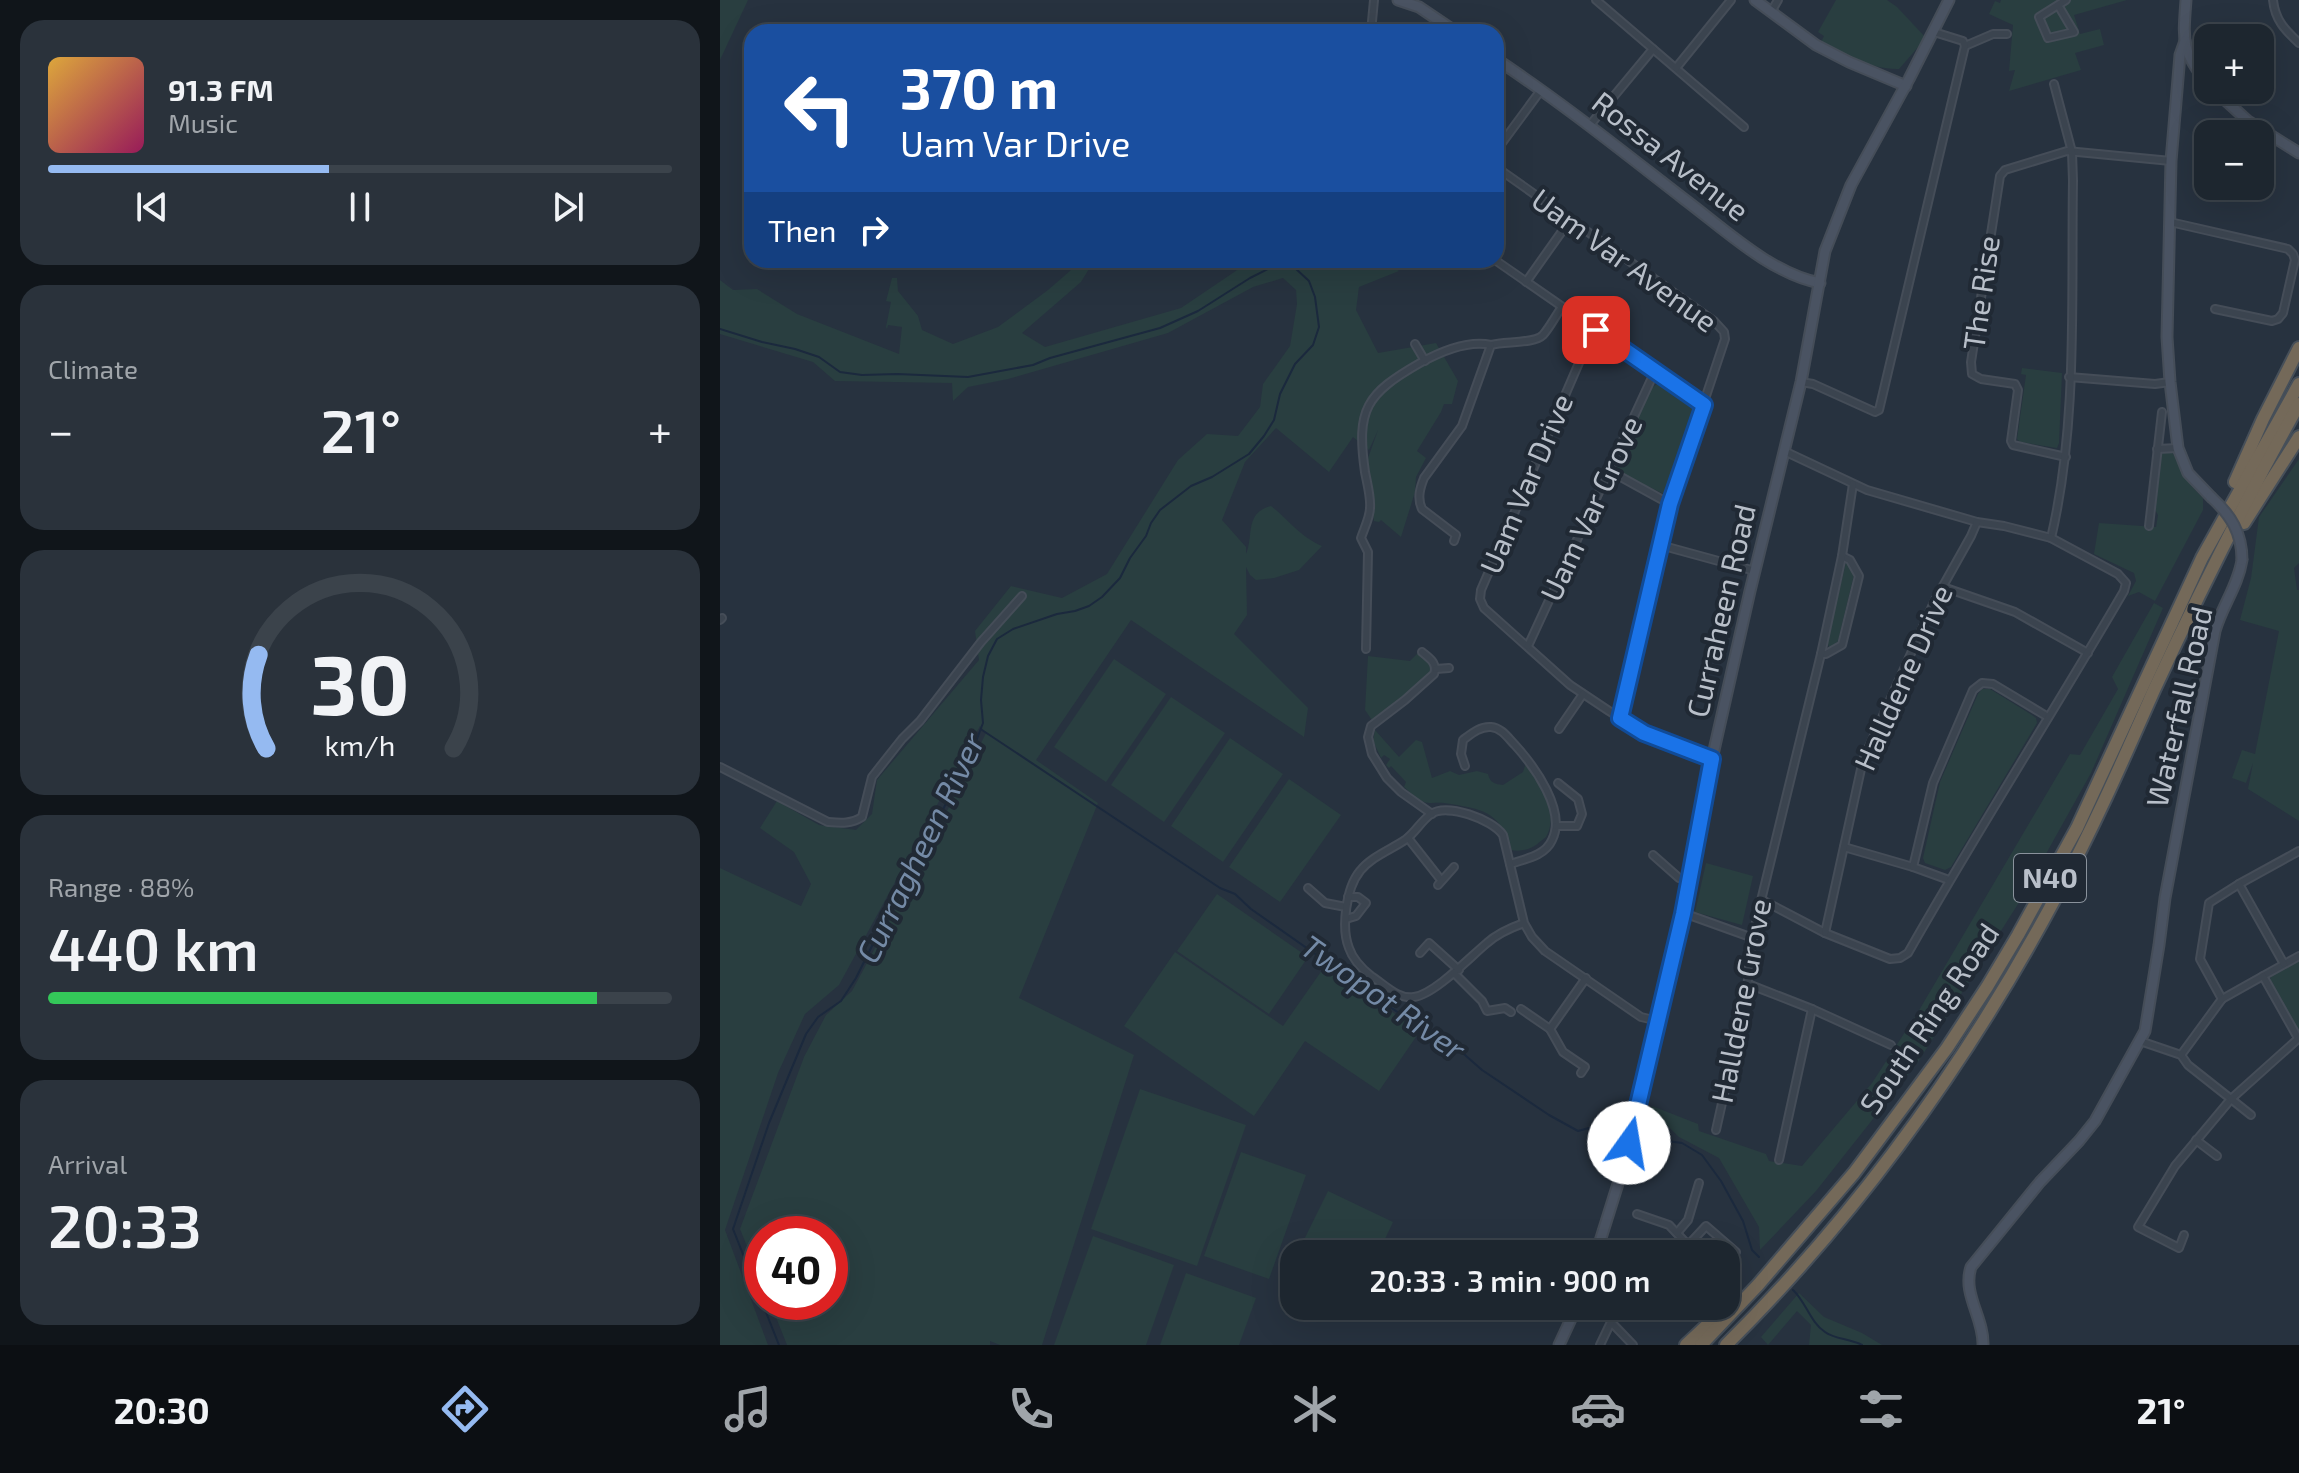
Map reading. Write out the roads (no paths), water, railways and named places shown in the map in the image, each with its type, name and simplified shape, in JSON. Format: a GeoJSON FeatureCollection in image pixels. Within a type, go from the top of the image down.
{"type":"FeatureCollection","features":[{"type":"Feature","properties":{"kind":"highway"},"geometry":{"type":"LineString","coordinates":[[2202,558],[2263,419],[2299,348]]}},
{"type":"Feature","properties":{"kind":"highway","name":"South Ring Road"},"geometry":{"type":"LineString","coordinates":[[1701,1345],[1758,1285],[1854,1173],[1907,1105],[2018,935],[2077,828],[2202,558],[2299,384]]}},
{"type":"Feature","properties":{"kind":"highway","name":"South Ring Road"},"geometry":{"type":"LineString","coordinates":[[1726,1345],[1837,1225],[1957,1062],[2030,943],[2098,814],[2220,551],[2299,404]]}},
{"type":"Feature","properties":{"kind":"highway"},"geometry":{"type":"LineString","coordinates":[[2185,626],[2255,503],[2299,437]]}},
{"type":"Feature","properties":{"kind":"highway"},"geometry":{"type":"LineString","coordinates":[[1738,1345],[1837,1225]]}},
{"type":"Feature","properties":{"kind":"highway"},"geometry":{"type":"LineString","coordinates":[[1686,1345],[1791,1245]]}},
{"type":"Feature","properties":{"kind":"street"},"geometry":{"type":"LineString","coordinates":[[1372,24],[1374,0]]}},
{"type":"Feature","properties":{"kind":"street"},"geometry":{"type":"LineString","coordinates":[[1596,0],[1744,127]]}},
{"type":"Feature","properties":{"kind":"street"},"geometry":{"type":"LineString","coordinates":[[1676,68],[1731,0]]}},
{"type":"Feature","properties":{"kind":"street"},"geometry":{"type":"LineString","coordinates":[[1755,0],[1816,45],[1906,86]]}},
{"type":"Feature","properties":{"kind":"street"},"geometry":{"type":"LineString","coordinates":[[1771,12],[1778,0]]}},
{"type":"Feature","properties":{"kind":"street","name":"Curraheen Road"},"geometry":{"type":"LineString","coordinates":[[1600,1240],[1627,1155],[1683,914],[1712,759],[1801,382],[1825,251],[1851,185],[1949,0]]}},
{"type":"Feature","properties":{"kind":"street"},"geometry":{"type":"LineString","coordinates":[[2058,5],[2074,32],[2048,38],[2039,17],[2058,5],[2066,0]]}},
{"type":"Feature","properties":{"kind":"street","name":"Waterfall Road"},"geometry":{"type":"LineString","coordinates":[[1983,1345],[1981,1324],[1968,1285],[1971,1267],[2040,1182],[2095,1121],[2140,1041],[2148,1020],[2165,898],[2215,631],[2237,581],[2242,560],[2236,528],[2225,511],[2193,480],[2184,465],[2178,448],[2170,382],[2167,337],[2171,161],[2180,48],[2185,41],[2186,0]]}},
{"type":"Feature","properties":{"kind":"street"},"geometry":{"type":"LineString","coordinates":[[2273,0],[2280,24],[2299,43]]}},
{"type":"Feature","properties":{"kind":"street"},"geometry":{"type":"LineString","coordinates":[[1405,1],[1444,24]]}},
{"type":"Feature","properties":{"kind":"street"},"geometry":{"type":"LineString","coordinates":[[1801,382],[1813,384],[1875,412],[1879,410],[1965,46],[1963,41],[1934,32]]}},
{"type":"Feature","properties":{"kind":"street"},"geometry":{"type":"LineString","coordinates":[[1965,46],[1993,34],[2007,34]]}},
{"type":"Feature","properties":{"kind":"street"},"geometry":{"type":"LineString","coordinates":[[2185,41],[2194,64]]}},
{"type":"Feature","properties":{"kind":"street"},"geometry":{"type":"LineString","coordinates":[[1590,125],[1653,49]]}},
{"type":"Feature","properties":{"kind":"street","name":"Rossa Avenue"},"geometry":{"type":"LineString","coordinates":[[1504,65],[1590,125],[1657,180],[1765,259],[1799,278],[1820,283]]}},
{"type":"Feature","properties":{"kind":"street"},"geometry":{"type":"LineString","coordinates":[[2178,81],[2185,75],[2194,74]]}},
{"type":"Feature","properties":{"kind":"street"},"geometry":{"type":"LineString","coordinates":[[2051,538],[2066,457],[2072,152],[2054,84]]}},
{"type":"Feature","properties":{"kind":"street"},"geometry":{"type":"LineString","coordinates":[[1504,140],[1541,90]]}},
{"type":"Feature","properties":{"kind":"street"},"geometry":{"type":"LineString","coordinates":[[2229,104],[2248,121],[2297,153]]}},
{"type":"Feature","properties":{"kind":"street","name":"The Rise"},"geometry":{"type":"LineString","coordinates":[[2066,457],[2013,445],[2018,390],[2015,384],[1981,379],[1972,374],[1971,362],[2000,176],[2005,170],[2067,151],[2171,161]]}},
{"type":"Feature","properties":{"kind":"street","name":"Uam Var Avenue"},"geometry":{"type":"LineString","coordinates":[[1504,173],[1720,326],[1724,332],[1725,339],[1670,504],[1620,718]]}},
{"type":"Feature","properties":{"kind":"street"},"geometry":{"type":"LineString","coordinates":[[1526,282],[1570,220]]}},
{"type":"Feature","properties":{"kind":"street"},"geometry":{"type":"LineString","coordinates":[[2170,222],[2288,249],[2293,254],[2295,260],[2283,313],[2278,319],[2272,321],[2215,309]]}},
{"type":"Feature","properties":{"kind":"street"},"geometry":{"type":"LineString","coordinates":[[1504,266],[1704,405]]}},
{"type":"Feature","properties":{"kind":"street"},"geometry":{"type":"LineString","coordinates":[[1366,649],[1368,552],[1361,538],[1370,510],[1362,451],[1362,427],[1367,407],[1374,395],[1398,376],[1454,348],[1535,340],[1542,336],[1562,307]]}},
{"type":"Feature","properties":{"kind":"street","name":"Uam Var Drive"},"geometry":{"type":"LineString","coordinates":[[1596,330],[1588,342],[1481,590],[1480,599],[1484,608],[1583,694],[1644,733],[1712,759]]}},
{"type":"Feature","properties":{"kind":"street"},"geometry":{"type":"LineString","coordinates":[[1415,344],[1425,361]]}},
{"type":"Feature","properties":{"kind":"street"},"geometry":{"type":"LineString","coordinates":[[1454,541],[1456,535],[1422,509],[1421,486],[1462,426],[1491,345]]}},
{"type":"Feature","properties":{"kind":"street","name":"Uam Var Grove"},"geometry":{"type":"LineString","coordinates":[[1528,646],[1655,371]]}},
{"type":"Feature","properties":{"kind":"street"},"geometry":{"type":"LineString","coordinates":[[2069,377],[2155,384],[2170,382]]}},
{"type":"Feature","properties":{"kind":"street"},"geometry":{"type":"LineString","coordinates":[[2149,526],[2162,412]]}},
{"type":"Feature","properties":{"kind":"street"},"geometry":{"type":"LineString","coordinates":[[2157,449],[2178,448]]}},
{"type":"Feature","properties":{"kind":"street"},"geometry":{"type":"LineString","coordinates":[[1762,900],[1825,933],[1890,959],[1908,953],[1949,880],[2088,653],[2126,583],[2123,577],[2051,538],[1977,522],[1867,490],[1784,451]]}},
{"type":"Feature","properties":{"kind":"street"},"geometry":{"type":"LineString","coordinates":[[1610,471],[1670,504]]}},
{"type":"Feature","properties":{"kind":"street","name":"Halldene Grove"},"geometry":{"type":"LineString","coordinates":[[1716,1130],[1748,984],[1753,938],[1842,556],[1853,484]]}},
{"type":"Feature","properties":{"kind":"street","name":"Halldene Drive"},"geometry":{"type":"LineString","coordinates":[[1825,933],[1863,760],[1934,602],[1977,522]]}},
{"type":"Feature","properties":{"kind":"street"},"geometry":{"type":"LineString","coordinates":[[1660,545],[1755,571]]}},
{"type":"Feature","properties":{"kind":"street"},"geometry":{"type":"LineString","coordinates":[[1821,654],[1842,645],[1859,576],[1850,560],[1842,556]]}},
{"type":"Feature","properties":{"kind":"street"},"geometry":{"type":"LineString","coordinates":[[1943,587],[2015,612],[2088,653]]}},
{"type":"Feature","properties":{"kind":"street"},"geometry":{"type":"LineString","coordinates":[[720,767],[828,822],[841,824],[855,821],[862,817],[872,777],[1022,596]]}},
{"type":"Feature","properties":{"kind":"street"},"geometry":{"type":"LineString","coordinates":[[1422,652],[1433,661],[1434,674],[1371,726],[1368,737],[1372,754],[1387,778],[1432,814]]}},
{"type":"Feature","properties":{"kind":"street"},"geometry":{"type":"LineString","coordinates":[[1436,669],[1449,668]]}},
{"type":"Feature","properties":{"kind":"street"},"geometry":{"type":"LineString","coordinates":[[1913,867],[1933,783],[1973,690],[1982,683],[1993,684],[2048,717]]}},
{"type":"Feature","properties":{"kind":"street"},"geometry":{"type":"LineString","coordinates":[[1559,729],[1583,694]]}},
{"type":"Feature","properties":{"kind":"street"},"geometry":{"type":"LineString","coordinates":[[1465,766],[1461,754],[1463,740],[1483,728],[1494,727],[1539,773],[1553,810],[1556,826],[1553,839],[1545,850],[1534,857],[1510,864]]}},
{"type":"Feature","properties":{"kind":"street"},"geometry":{"type":"LineString","coordinates":[[1556,826],[1577,826],[1582,814],[1578,799],[1558,783]]}},
{"type":"Feature","properties":{"kind":"street"},"geometry":{"type":"LineString","coordinates":[[1524,923],[1506,929],[1487,942],[1457,971],[1420,996],[1410,998],[1399,996],[1356,962],[1348,947],[1346,907],[1357,874],[1368,862],[1408,838],[1432,814],[1440,811],[1468,814],[1490,822],[1503,835],[1524,923],[1532,937],[1545,951],[1641,1017],[1658,1021]]}},
{"type":"Feature","properties":{"kind":"street"},"geometry":{"type":"LineString","coordinates":[[1408,838],[1440,882],[1454,867]]}},
{"type":"Feature","properties":{"kind":"street"},"geometry":{"type":"LineString","coordinates":[[1844,847],[1949,880]]}},
{"type":"Feature","properties":{"kind":"street"},"geometry":{"type":"LineString","coordinates":[[2222,999],[2200,956],[2209,903],[2299,851]]}},
{"type":"Feature","properties":{"kind":"street"},"geometry":{"type":"LineString","coordinates":[[1653,855],[1679,878],[1689,880]]}},
{"type":"Feature","properties":{"kind":"street"},"geometry":{"type":"LineString","coordinates":[[2239,884],[2284,964]]}},
{"type":"Feature","properties":{"kind":"street"},"geometry":{"type":"LineString","coordinates":[[1308,888],[1325,903],[1346,907]]}},
{"type":"Feature","properties":{"kind":"street"},"geometry":{"type":"LineString","coordinates":[[1346,919],[1356,916],[1366,903],[1358,897],[1348,897]]}},
{"type":"Feature","properties":{"kind":"street"},"geometry":{"type":"LineString","coordinates":[[1683,914],[1753,938]]}},
{"type":"Feature","properties":{"kind":"street"},"geometry":{"type":"LineString","coordinates":[[1420,953],[1429,943],[1457,971],[1487,1011],[1505,1008],[1511,1012]]}},
{"type":"Feature","properties":{"kind":"street"},"geometry":{"type":"LineString","coordinates":[[2181,1055],[2222,999],[2299,956]]}},
{"type":"Feature","properties":{"kind":"street"},"geometry":{"type":"LineString","coordinates":[[2138,1227],[2175,1166],[2196,1140],[2231,1099],[2298,1038],[2263,976]]}},
{"type":"Feature","properties":{"kind":"street"},"geometry":{"type":"LineString","coordinates":[[1550,1029],[1586,978]]}},
{"type":"Feature","properties":{"kind":"street"},"geometry":{"type":"LineString","coordinates":[[1748,984],[1891,1045]]}},
{"type":"Feature","properties":{"kind":"street"},"geometry":{"type":"LineString","coordinates":[[1521,1009],[1550,1029],[1563,1052],[1585,1067],[1581,1073]]}},
{"type":"Feature","properties":{"kind":"street"},"geometry":{"type":"LineString","coordinates":[[1779,1160],[1812,1009]]}},
{"type":"Feature","properties":{"kind":"street"},"geometry":{"type":"LineString","coordinates":[[2140,1041],[2181,1055],[2188,1065],[2251,1115]]}},
{"type":"Feature","properties":{"kind":"street"},"geometry":{"type":"LineString","coordinates":[[2196,1140],[2217,1156]]}},
{"type":"Feature","properties":{"kind":"street"},"geometry":{"type":"LineString","coordinates":[[1677,1233],[1688,1220],[1699,1183]]}},
{"type":"Feature","properties":{"kind":"street"},"geometry":{"type":"LineString","coordinates":[[1637,1214],[1669,1225],[1683,1240]]}},
{"type":"Feature","properties":{"kind":"street"},"geometry":{"type":"LineString","coordinates":[[2128,1223],[2179,1248],[2184,1235]]}},
{"type":"Feature","properties":{"kind":"street"},"geometry":{"type":"LineString","coordinates":[[1693,1240],[1706,1226],[1722,1240]]}},
{"type":"Feature","properties":{"kind":"street"},"geometry":{"type":"LineString","coordinates":[[1559,1345],[1571,1320]]}},
{"type":"Feature","properties":{"kind":"street"},"geometry":{"type":"LineString","coordinates":[[1600,1345],[1611,1322],[1633,1345]]}},
{"type":"Feature","properties":{"kind":"waterway","name":"Curragheen River"},"geometry":{"type":"LineString","coordinates":[[720,329],[819,357],[840,372],[968,377],[1033,365],[1160,328],[1198,311],[1270,268]]}},
{"type":"Feature","properties":{"kind":"waterway","name":"Curragheen River"},"geometry":{"type":"LineString","coordinates":[[779,1345],[733,1229],[769,1123],[806,1034],[818,1017],[841,1001],[856,978],[969,760],[983,723],[983,677],[988,656],[997,639],[1013,629],[1089,606],[1102,597],[1120,578],[1160,510],[1191,486],[1249,454],[1264,436],[1274,420],[1280,394],[1295,364],[1313,345],[1319,327],[1315,297],[1309,281],[1295,268]]}},
{"type":"Feature","properties":{"kind":"waterway","name":"Twopot River"},"geometry":{"type":"LineString","coordinates":[[982,730],[1220,888],[1235,894],[1251,909],[1378,999],[1457,1048],[1482,1070],[1549,1115],[1578,1131],[1589,1128],[1607,1135],[1610,1144],[1622,1150]]}},
{"type":"Feature","properties":{"kind":"waterway","name":"Twopot River"},"geometry":{"type":"LineString","coordinates":[[1633,1151],[1659,1140],[1682,1143],[1702,1155],[1721,1181],[1743,1221],[1752,1250],[1759,1257]]}},
{"type":"Feature","properties":{"kind":"waterway"},"geometry":{"type":"LineString","coordinates":[[1793,1290],[1825,1332],[1862,1345]]}}]}
